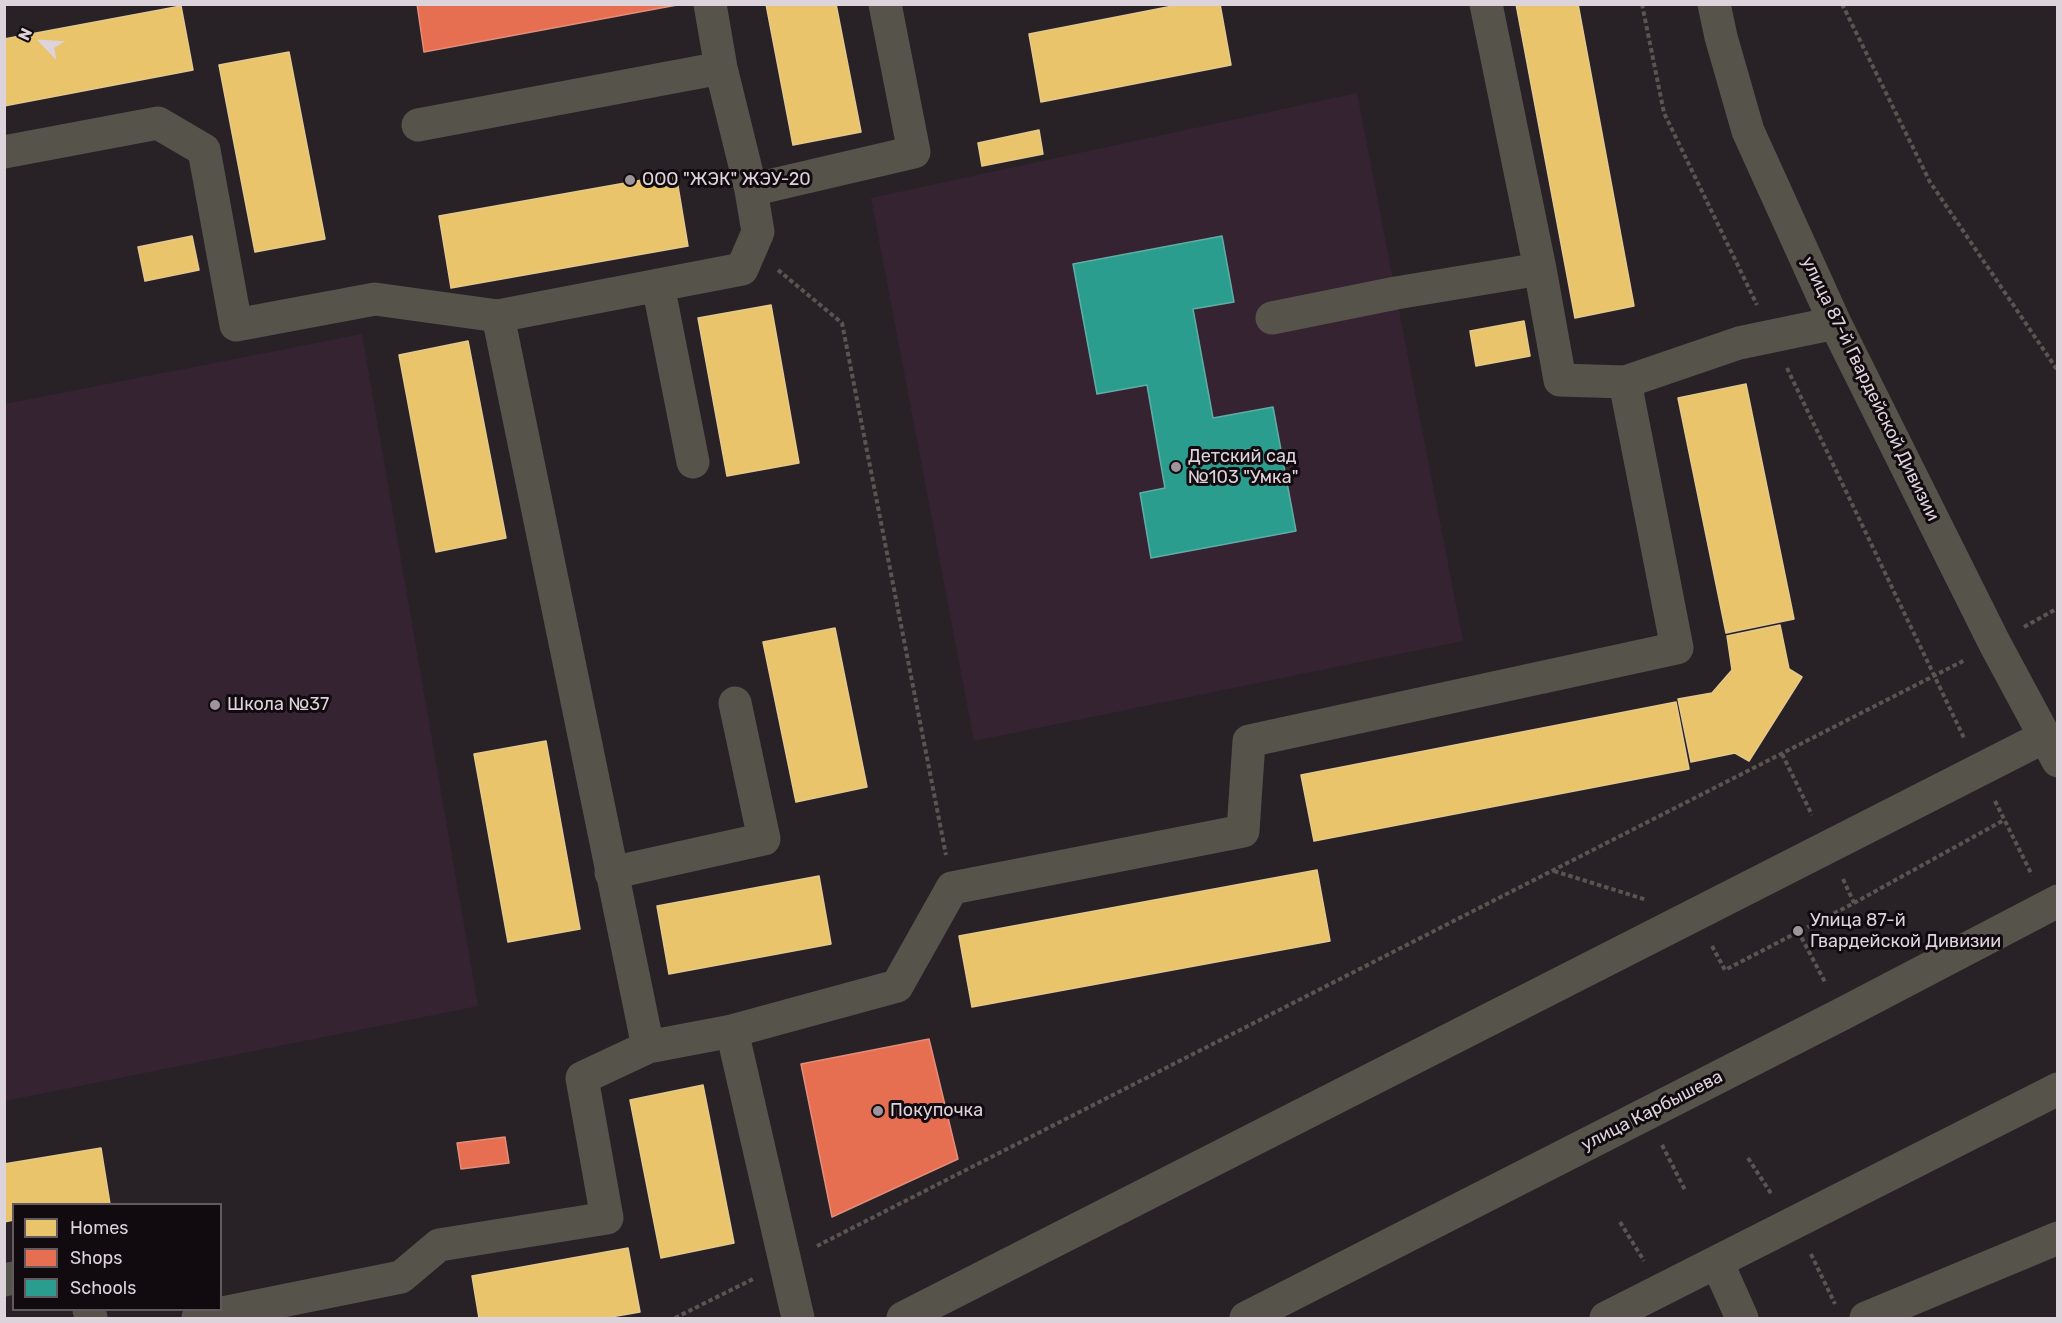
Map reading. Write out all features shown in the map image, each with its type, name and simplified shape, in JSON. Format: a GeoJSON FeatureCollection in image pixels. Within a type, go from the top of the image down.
{"type":"FeatureCollection","features":[{"type":"Feature","properties":{"kind":"street"},"geometry":{"type":"LineString","coordinates":[[4,152],[158,123],[204,150],[236,325],[375,299],[498,316],[742,269],[758,232],[751,190],[721,68],[710,4]]}},
{"type":"Feature","properties":{"kind":"street"},"geometry":{"type":"LineString","coordinates":[[751,190],[914,152],[885,4]]}},
{"type":"Feature","properties":{"kind":"street"},"geometry":{"type":"LineString","coordinates":[[1486,4],[1540,268],[1560,380],[1624,382],[1739,344],[1835,323]]}},
{"type":"Feature","properties":{"kind":"street","name":"улица 87-й Гвардейской Дивизии"},"geometry":{"type":"LineString","coordinates":[[1714,4],[1748,131],[1835,323],[1995,644],[2051,749]]}},
{"type":"Feature","properties":{"kind":"street"},"geometry":{"type":"LineString","coordinates":[[418,125],[721,68]]}},
{"type":"Feature","properties":{"kind":"street"},"geometry":{"type":"LineString","coordinates":[[1272,318],[1396,293],[1540,268]]}},
{"type":"Feature","properties":{"kind":"street"},"geometry":{"type":"LineString","coordinates":[[658,285],[693,462]]}},
{"type":"Feature","properties":{"kind":"street"},"geometry":{"type":"LineString","coordinates":[[498,316],[648,1047]]}},
{"type":"Feature","properties":{"kind":"street"},"geometry":{"type":"LineString","coordinates":[[198,1318],[401,1277],[439,1245],[607,1218],[582,1078],[648,1047],[732,1031],[897,986],[952,888],[1243,831],[1249,741],[1677,648],[1624,382]]}},
{"type":"Feature","properties":{"kind":"street"},"geometry":{"type":"LineString","coordinates":[[611,873],[764,839],[735,704]]}},
{"type":"Feature","properties":{"kind":"street"},"geometry":{"type":"LineString","coordinates":[[903,1318],[2051,749]]}},
{"type":"Feature","properties":{"kind":"street","name":"улица Карбышева"},"geometry":{"type":"LineString","coordinates":[[1246,1318],[1842,1014],[2058,901]]}},
{"type":"Feature","properties":{"kind":"street"},"geometry":{"type":"LineString","coordinates":[[732,1031],[798,1318]]}},
{"type":"Feature","properties":{"kind":"street"},"geometry":{"type":"LineString","coordinates":[[1606,1318],[2058,1089]]}},
{"type":"Feature","properties":{"kind":"street"},"geometry":{"type":"LineString","coordinates":[[1851,1314],[2058,1238]]}},
{"type":"Feature","properties":{"kind":"street"},"geometry":{"type":"LineString","coordinates":[[1717,1262],[1742,1318]]}},
{"type":"Feature","properties":{"kind":"path"},"geometry":{"type":"LineString","coordinates":[[1842,4],[1930,182],[2058,371]]}},
{"type":"Feature","properties":{"kind":"path"},"geometry":{"type":"LineString","coordinates":[[751,248],[842,323],[952,888]]}},
{"type":"Feature","properties":{"kind":"path"},"geometry":{"type":"LineString","coordinates":[[675,1318],[1936,676]]}},
{"type":"Feature","properties":{"kind":"path"},"geometry":{"type":"LineString","coordinates":[[1725,970],[2004,820]]}},
{"type":"Feature","properties":{"kind":"path"},"geometry":{"type":"LineString","coordinates":[[1798,932],[1842,1014]]}},
{"type":"Feature","properties":{"kind":"path"},"geometry":{"type":"LineString","coordinates":[[1646,1113],[1685,1190]]}},
{"type":"Feature","properties":{"kind":"path"},"geometry":{"type":"LineString","coordinates":[[1748,1158],[1791,1225],[1805,1241],[1851,1314]]}},
{"type":"Feature","properties":{"kind":"path"},"geometry":{"type":"LineString","coordinates":[[1620,1222],[1662,1290]]}},
{"type":"Feature","properties":{"kind":"shaded area","name":"Детский сад №103 \"Умка\""},"geometry":{"type":"Polygon","coordinates":[[[1357,93],[1463,641],[974,741],[871,198],[1357,93]]]}},
{"type":"Feature","properties":{"kind":"shaded area","name":"Школа №37"},"geometry":{"type":"Polygon","coordinates":[[[362,334],[478,1006],[5,1101],[5,404],[362,334]]]}},
{"type":"Feature","properties":{"kind":"building: Homes"},"geometry":{"type":"Polygon","coordinates":[[[766,4],[836,4],[861,132],[793,145],[766,4]]]}},
{"type":"Feature","properties":{"kind":"building: Homes"},"geometry":{"type":"Polygon","coordinates":[[[1183,4],[1220,4],[1231,65],[1041,102],[1029,34],[1183,4]]]}},
{"type":"Feature","properties":{"kind":"building: Homes"},"geometry":{"type":"Polygon","coordinates":[[[1516,4],[1578,4],[1634,306],[1575,318],[1516,4]]]}},
{"type":"Feature","properties":{"kind":"building: Homes"},"geometry":{"type":"Polygon","coordinates":[[[181,6],[193,70],[4,106],[4,39],[181,6]]]}},
{"type":"Feature","properties":{"kind":"building: Homes"},"geometry":{"type":"Polygon","coordinates":[[[289,52],[325,239],[255,252],[219,65],[289,52]]]}},
{"type":"Feature","properties":{"kind":"building: Homes"},"geometry":{"type":"Polygon","coordinates":[[[1039,130],[1043,154],[982,166],[978,143],[1039,130]]]}},
{"type":"Feature","properties":{"kind":"building: Homes"},"geometry":{"type":"Polygon","coordinates":[[[676,174],[688,246],[451,288],[439,216],[676,174]]]}},
{"type":"Feature","properties":{"kind":"building: Homes"},"geometry":{"type":"Polygon","coordinates":[[[192,236],[199,270],[145,281],[138,247],[192,236]]]}},
{"type":"Feature","properties":{"kind":"building: Homes"},"geometry":{"type":"Polygon","coordinates":[[[771,305],[799,463],[727,476],[698,318],[771,305]]]}},
{"type":"Feature","properties":{"kind":"building: Homes"},"geometry":{"type":"Polygon","coordinates":[[[1524,321],[1530,356],[1476,366],[1470,331],[1524,321]]]}},
{"type":"Feature","properties":{"kind":"building: Homes"},"geometry":{"type":"Polygon","coordinates":[[[468,341],[506,538],[436,552],[399,355],[468,341]]]}},
{"type":"Feature","properties":{"kind":"building: Homes"},"geometry":{"type":"Polygon","coordinates":[[[1746,384],[1794,619],[1726,633],[1678,398],[1746,384]]]}},
{"type":"Feature","properties":{"kind":"building: Homes"},"geometry":{"type":"Polygon","coordinates":[[[1780,625],[1789,669],[1802,677],[1749,761],[1735,753],[1691,762],[1678,699],[1712,693],[1732,670],[1727,636],[1780,625]]]}},
{"type":"Feature","properties":{"kind":"building: Homes"},"geometry":{"type":"Polygon","coordinates":[[[835,628],[867,787],[796,802],[763,642],[835,628]]]}},
{"type":"Feature","properties":{"kind":"building: Homes"},"geometry":{"type":"Polygon","coordinates":[[[1676,702],[1689,769],[1314,841],[1301,775],[1676,702]]]}},
{"type":"Feature","properties":{"kind":"building: Homes"},"geometry":{"type":"Polygon","coordinates":[[[546,741],[580,929],[508,942],[474,754],[546,741]]]}},
{"type":"Feature","properties":{"kind":"building: Homes"},"geometry":{"type":"Polygon","coordinates":[[[1317,870],[1330,941],[972,1007],[959,936],[1317,870]]]}},
{"type":"Feature","properties":{"kind":"building: Homes"},"geometry":{"type":"Polygon","coordinates":[[[819,876],[831,944],[669,974],[657,906],[819,876]]]}},
{"type":"Feature","properties":{"kind":"building: Homes"},"geometry":{"type":"Polygon","coordinates":[[[703,1085],[734,1243],[661,1258],[630,1100],[703,1085]]]}},
{"type":"Feature","properties":{"kind":"building: Homes"},"geometry":{"type":"Polygon","coordinates":[[[101,1148],[110,1203],[12,1203],[12,1220],[4,1222],[4,1164],[101,1148]]]}},
{"type":"Feature","properties":{"kind":"building: Homes"},"geometry":{"type":"Polygon","coordinates":[[[628,1248],[640,1312],[605,1318],[479,1318],[472,1276],[628,1248]]]}},
{"type":"Feature","properties":{"kind":"building: Shops"},"geometry":{"type":"Polygon","coordinates":[[[417,4],[677,4],[677,5],[424,52],[417,4]]]}},
{"type":"Feature","properties":{"kind":"building: Shops","name":"Покупочка"},"geometry":{"type":"Polygon","coordinates":[[[929,1039],[958,1159],[832,1217],[801,1064],[929,1039]]]}},
{"type":"Feature","properties":{"kind":"building: Shops"},"geometry":{"type":"Polygon","coordinates":[[[505,1137],[509,1163],[461,1169],[457,1143],[505,1137]]]}},
{"type":"Feature","properties":{"kind":"building: Schools"},"geometry":{"type":"Polygon","coordinates":[[[1222,236],[1234,302],[1193,309],[1213,418],[1273,407],[1296,531],[1151,558],[1140,493],[1165,488],[1147,385],[1097,394],[1073,264],[1222,236]]]}},
{"type":"Feature","properties":{"kind":"place","name":"ООО \"ЖЭК\" ЖЭУ-20"},"geometry":{"type":"Point","coordinates":[630,180]}},
{"type":"Feature","properties":{"kind":"place","name":"Детский сад №103 \"Умка\""},"geometry":{"type":"Point","coordinates":[1176,467]}},
{"type":"Feature","properties":{"kind":"place","name":"Школа №37"},"geometry":{"type":"Point","coordinates":[215,705]}},
{"type":"Feature","properties":{"kind":"place","name":"Улица 87-й Гвардейской Дивизии"},"geometry":{"type":"Point","coordinates":[1798,931]}},
{"type":"Feature","properties":{"kind":"place","name":"Покупочка"},"geometry":{"type":"Point","coordinates":[878,1111]}}]}
